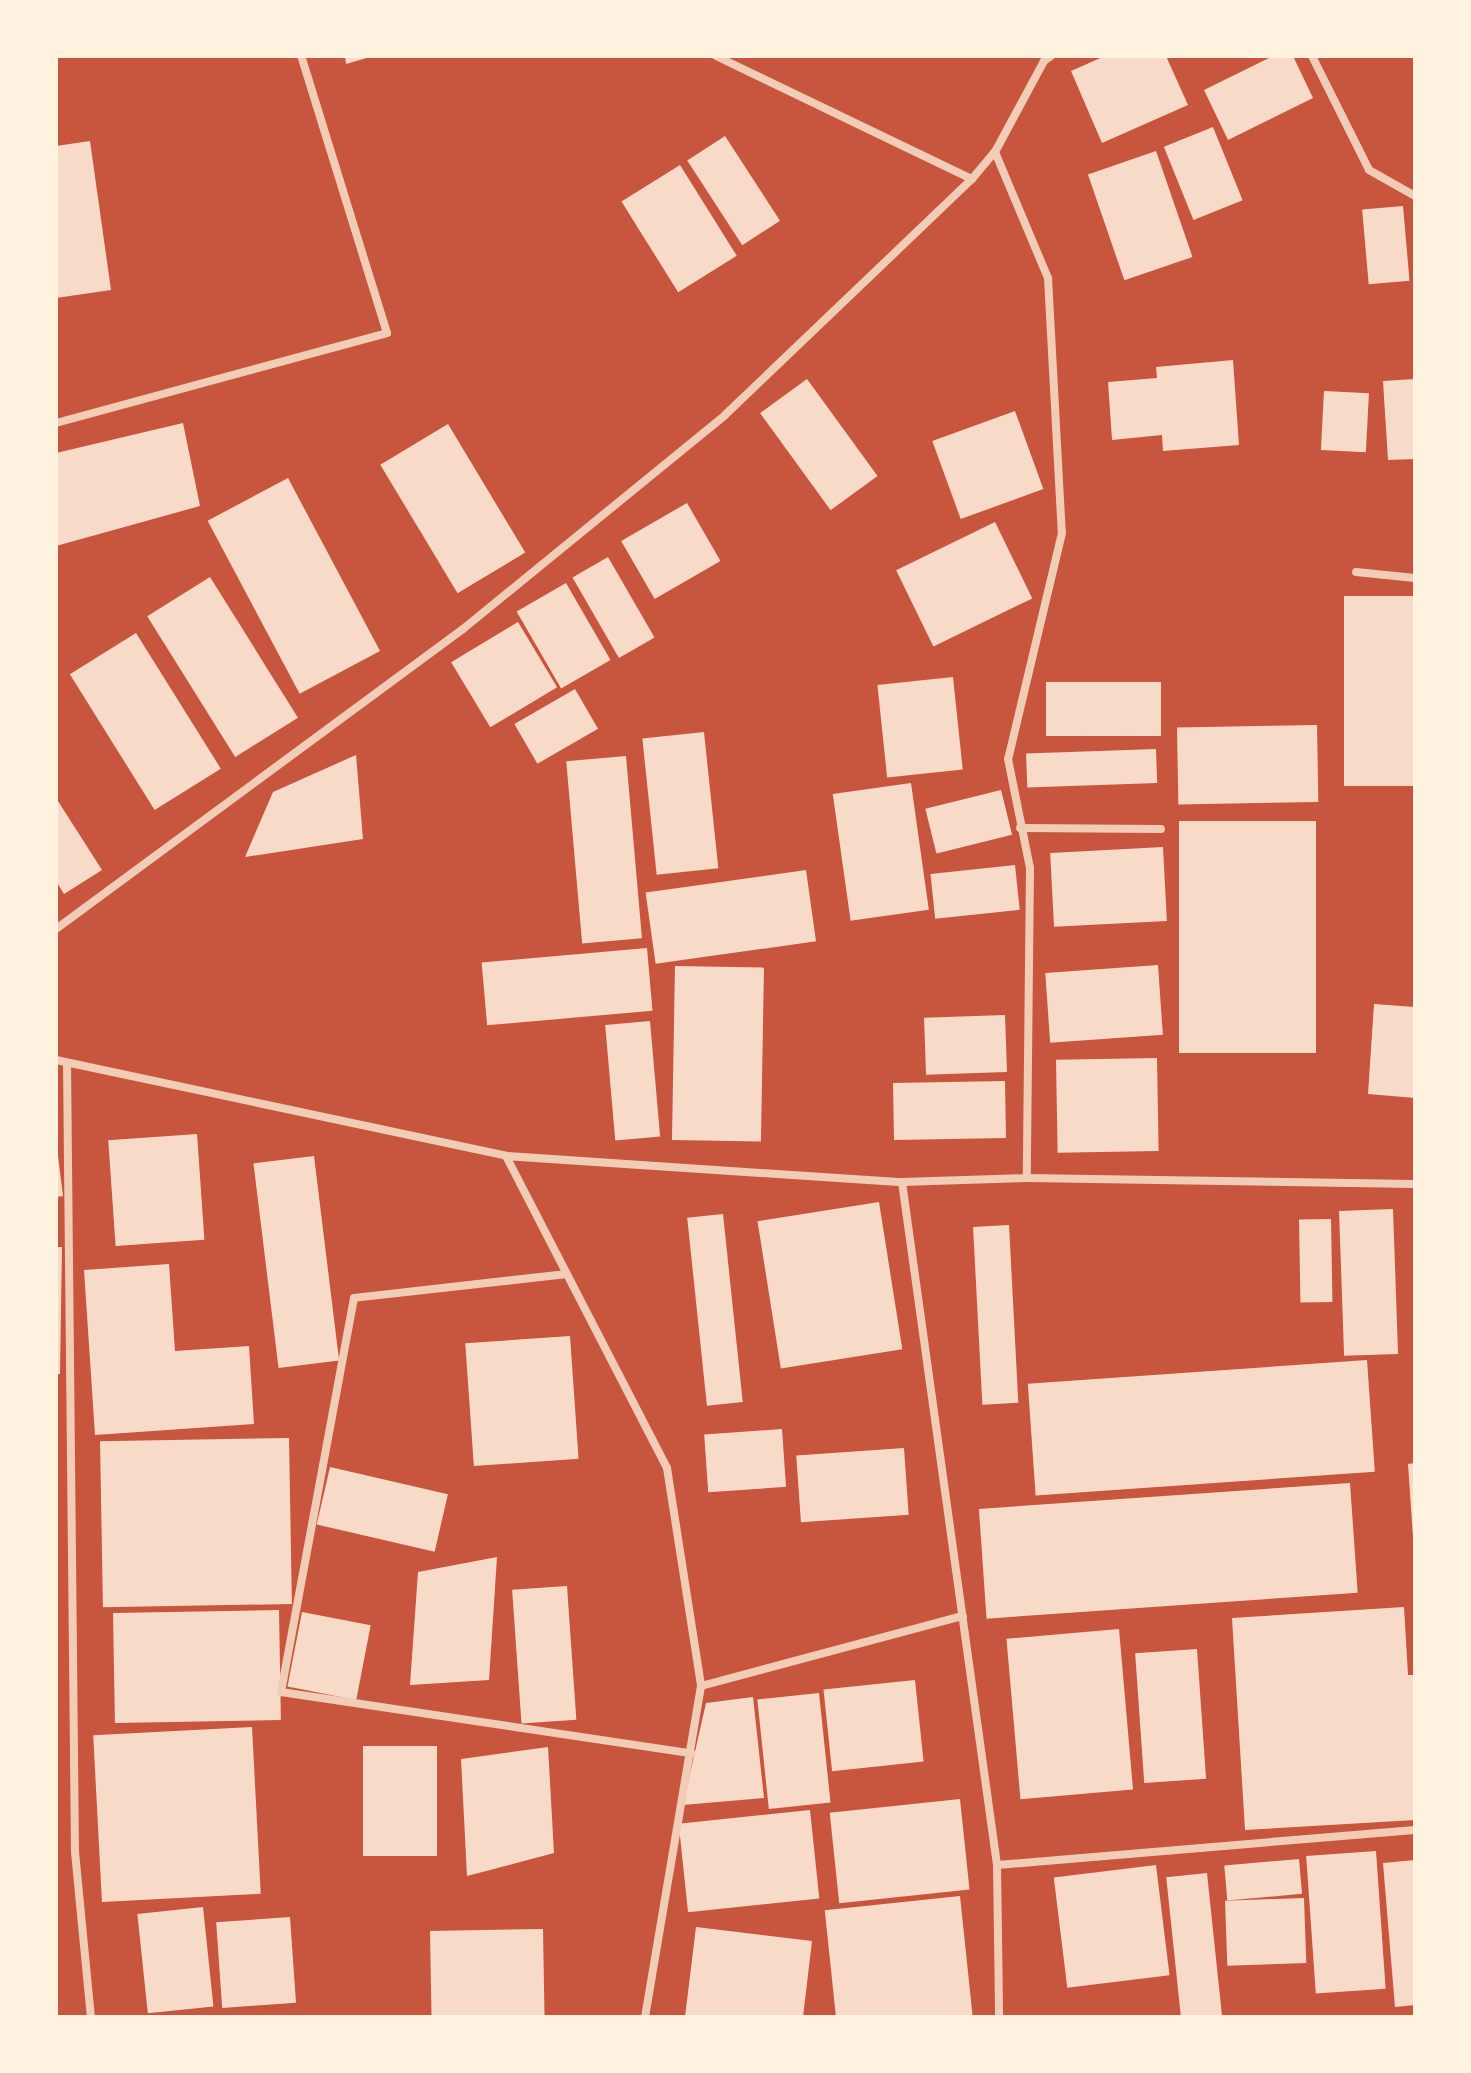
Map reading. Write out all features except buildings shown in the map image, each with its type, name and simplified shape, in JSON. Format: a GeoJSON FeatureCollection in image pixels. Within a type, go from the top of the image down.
{"type":"FeatureCollection","features":[{"type":"Feature","properties":{"kind":"street"},"geometry":{"type":"LineString","coordinates":[[56,423],[387,333],[301,56]]}},
{"type":"Feature","properties":{"kind":"street"},"geometry":{"type":"LineString","coordinates":[[716,56],[972,179]]}},
{"type":"Feature","properties":{"kind":"street"},"geometry":{"type":"LineString","coordinates":[[56,929],[463,629],[725,415],[972,179],[995,152],[1044,61],[1051,56]]}},
{"type":"Feature","properties":{"kind":"street"},"geometry":{"type":"LineString","coordinates":[[1312,56],[1369,170],[1415,196]]}},
{"type":"Feature","properties":{"kind":"street"},"geometry":{"type":"LineString","coordinates":[[995,152],[1048,278],[1062,533],[1008,759],[1030,868],[1027,1178]]}},
{"type":"Feature","properties":{"kind":"street"},"geometry":{"type":"LineString","coordinates":[[1356,572],[1415,578]]}},
{"type":"Feature","properties":{"kind":"street"},"geometry":{"type":"LineString","coordinates":[[1020,828],[1161,829]]}},
{"type":"Feature","properties":{"kind":"street"},"geometry":{"type":"LineString","coordinates":[[56,1060],[506,1156],[902,1182],[1027,1178],[1415,1184]]}},
{"type":"Feature","properties":{"kind":"street"},"geometry":{"type":"LineString","coordinates":[[67,1063],[75,1852],[91,2017]]}},
{"type":"Feature","properties":{"kind":"street"},"geometry":{"type":"LineString","coordinates":[[506,1156],[667,1468],[701,1686],[645,2017]]}},
{"type":"Feature","properties":{"kind":"street"},"geometry":{"type":"LineString","coordinates":[[902,1182],[997,1865],[999,2017]]}},
{"type":"Feature","properties":{"kind":"street"},"geometry":{"type":"LineString","coordinates":[[567,1274],[354,1298],[281,1692],[691,1753]]}},
{"type":"Feature","properties":{"kind":"street"},"geometry":{"type":"LineString","coordinates":[[701,1686],[963,1616]]}},
{"type":"Feature","properties":{"kind":"street"},"geometry":{"type":"LineString","coordinates":[[997,1865],[1415,1830]]}}]}
